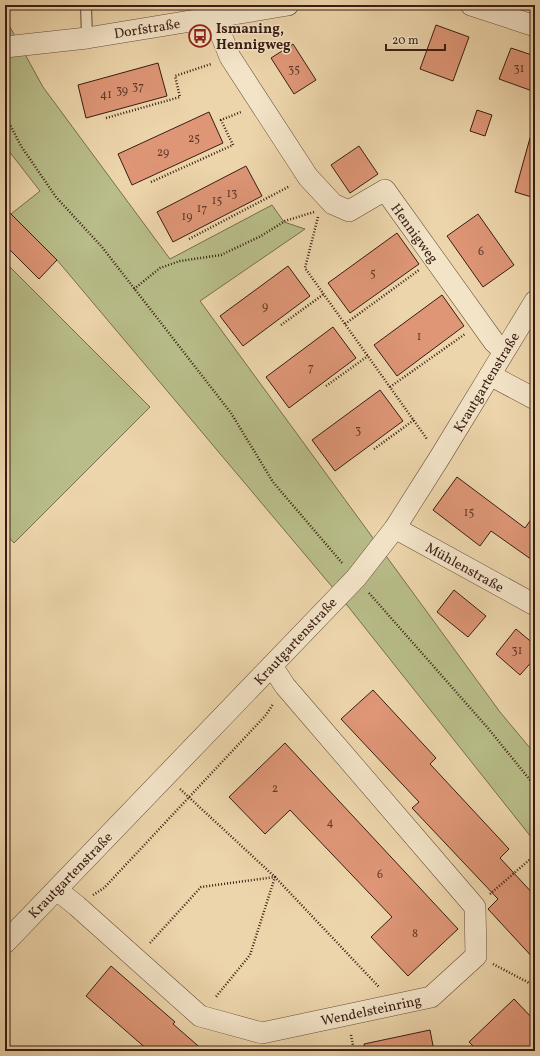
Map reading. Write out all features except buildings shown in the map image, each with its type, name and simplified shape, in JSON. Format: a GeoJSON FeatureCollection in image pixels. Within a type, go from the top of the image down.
{"type":"FeatureCollection","features":[{"type":"Feature","properties":{"kind":"street","name":"Dorfstraße"},"geometry":{"type":"LineString","coordinates":[[5,47],[87,38],[288,5]]}},
{"type":"Feature","properties":{"kind":"street"},"geometry":{"type":"LineString","coordinates":[[471,5],[535,26]]}},
{"type":"Feature","properties":{"kind":"street","name":"Hennigweg"},"geometry":{"type":"LineString","coordinates":[[214,17],[230,57],[308,177],[333,204],[349,211],[385,190],[494,342],[504,351]]}},
{"type":"Feature","properties":{"kind":"street","name":"Krautgartenstraße"},"geometry":{"type":"LineString","coordinates":[[5,943],[272,666],[366,586],[395,528],[535,301]]}},
{"type":"Feature","properties":{"kind":"street"},"geometry":{"type":"LineString","coordinates":[[490,375],[535,399]]}},
{"type":"Feature","properties":{"kind":"street","name":"Mühlenstraße"},"geometry":{"type":"LineString","coordinates":[[395,528],[535,605]]}},
{"type":"Feature","properties":{"kind":"street"},"geometry":{"type":"LineString","coordinates":[[272,666],[285,686],[475,907],[476,956]]}},
{"type":"Feature","properties":{"kind":"street","name":"Wendelsteinring"},"geometry":{"type":"LineString","coordinates":[[57,890],[77,906],[200,1016],[262,1033],[431,997],[476,956]]}},
{"type":"Feature","properties":{"kind":"lane"},"geometry":{"type":"LineString","coordinates":[[86,5],[87,38]]}},
{"type":"Feature","properties":{"kind":"path"},"geometry":{"type":"LineString","coordinates":[[106,118],[180,97],[175,76],[230,57]]}},
{"type":"Feature","properties":{"kind":"path"},"geometry":{"type":"LineString","coordinates":[[151,182],[233,145],[221,120],[260,104]]}},
{"type":"Feature","properties":{"kind":"path"},"geometry":{"type":"LineString","coordinates":[[5,115],[21,146],[56,197],[102,247],[231,413],[273,482],[366,586],[487,727],[535,786]]}},
{"type":"Feature","properties":{"kind":"path"},"geometry":{"type":"LineString","coordinates":[[189,239],[308,177]]}},
{"type":"Feature","properties":{"kind":"path"},"geometry":{"type":"LineString","coordinates":[[134,289],[160,268],[180,261],[221,255],[261,236],[285,221],[320,210],[305,268],[440,457]]}},
{"type":"Feature","properties":{"kind":"path","name":"Hennigweg"},"geometry":{"type":"LineString","coordinates":[[345,324],[423,268]]}},
{"type":"Feature","properties":{"kind":"path"},"geometry":{"type":"LineString","coordinates":[[281,325],[324,294]]}},
{"type":"Feature","properties":{"kind":"path"},"geometry":{"type":"LineString","coordinates":[[390,387],[469,331]]}},
{"type":"Feature","properties":{"kind":"path"},"geometry":{"type":"LineString","coordinates":[[326,386],[368,356]]}},
{"type":"Feature","properties":{"kind":"path"},"geometry":{"type":"LineString","coordinates":[[374,449],[414,420]]}},
{"type":"Feature","properties":{"kind":"path"},"geometry":{"type":"LineString","coordinates":[[365,596],[366,586]]}},
{"type":"Feature","properties":{"kind":"path"},"geometry":{"type":"LineString","coordinates":[[77,906],[104,888],[266,715],[285,686]]}},
{"type":"Feature","properties":{"kind":"path"},"geometry":{"type":"LineString","coordinates":[[166,775],[188,798],[275,877],[396,1005]]}},
{"type":"Feature","properties":{"kind":"path"},"geometry":{"type":"LineString","coordinates":[[475,907],[535,855]]}},
{"type":"Feature","properties":{"kind":"path"},"geometry":{"type":"LineString","coordinates":[[136,959],[201,887],[275,877]]}},
{"type":"Feature","properties":{"kind":"path"},"geometry":{"type":"LineString","coordinates":[[200,1016],[250,956],[275,877]]}},
{"type":"Feature","properties":{"kind":"path"},"geometry":{"type":"LineString","coordinates":[[476,956],[535,986]]}},
{"type":"Feature","properties":{"kind":"green space"},"geometry":{"type":"Polygon","coordinates":[[[5,18],[43,87],[170,259],[272,205],[284,222],[305,229],[200,301],[500,712],[535,754],[535,842],[339,595],[57,260],[11,214],[40,191],[5,146],[5,18]]]}},
{"type":"Feature","properties":{"kind":"green space"},"geometry":{"type":"Polygon","coordinates":[[[5,262],[150,407],[14,543],[5,533],[5,262]]]}},
{"type":"Feature","properties":{"kind":"place","name":"Ismaning, Hennigweg"},"geometry":{"type":"Point","coordinates":[200,36]}}]}
